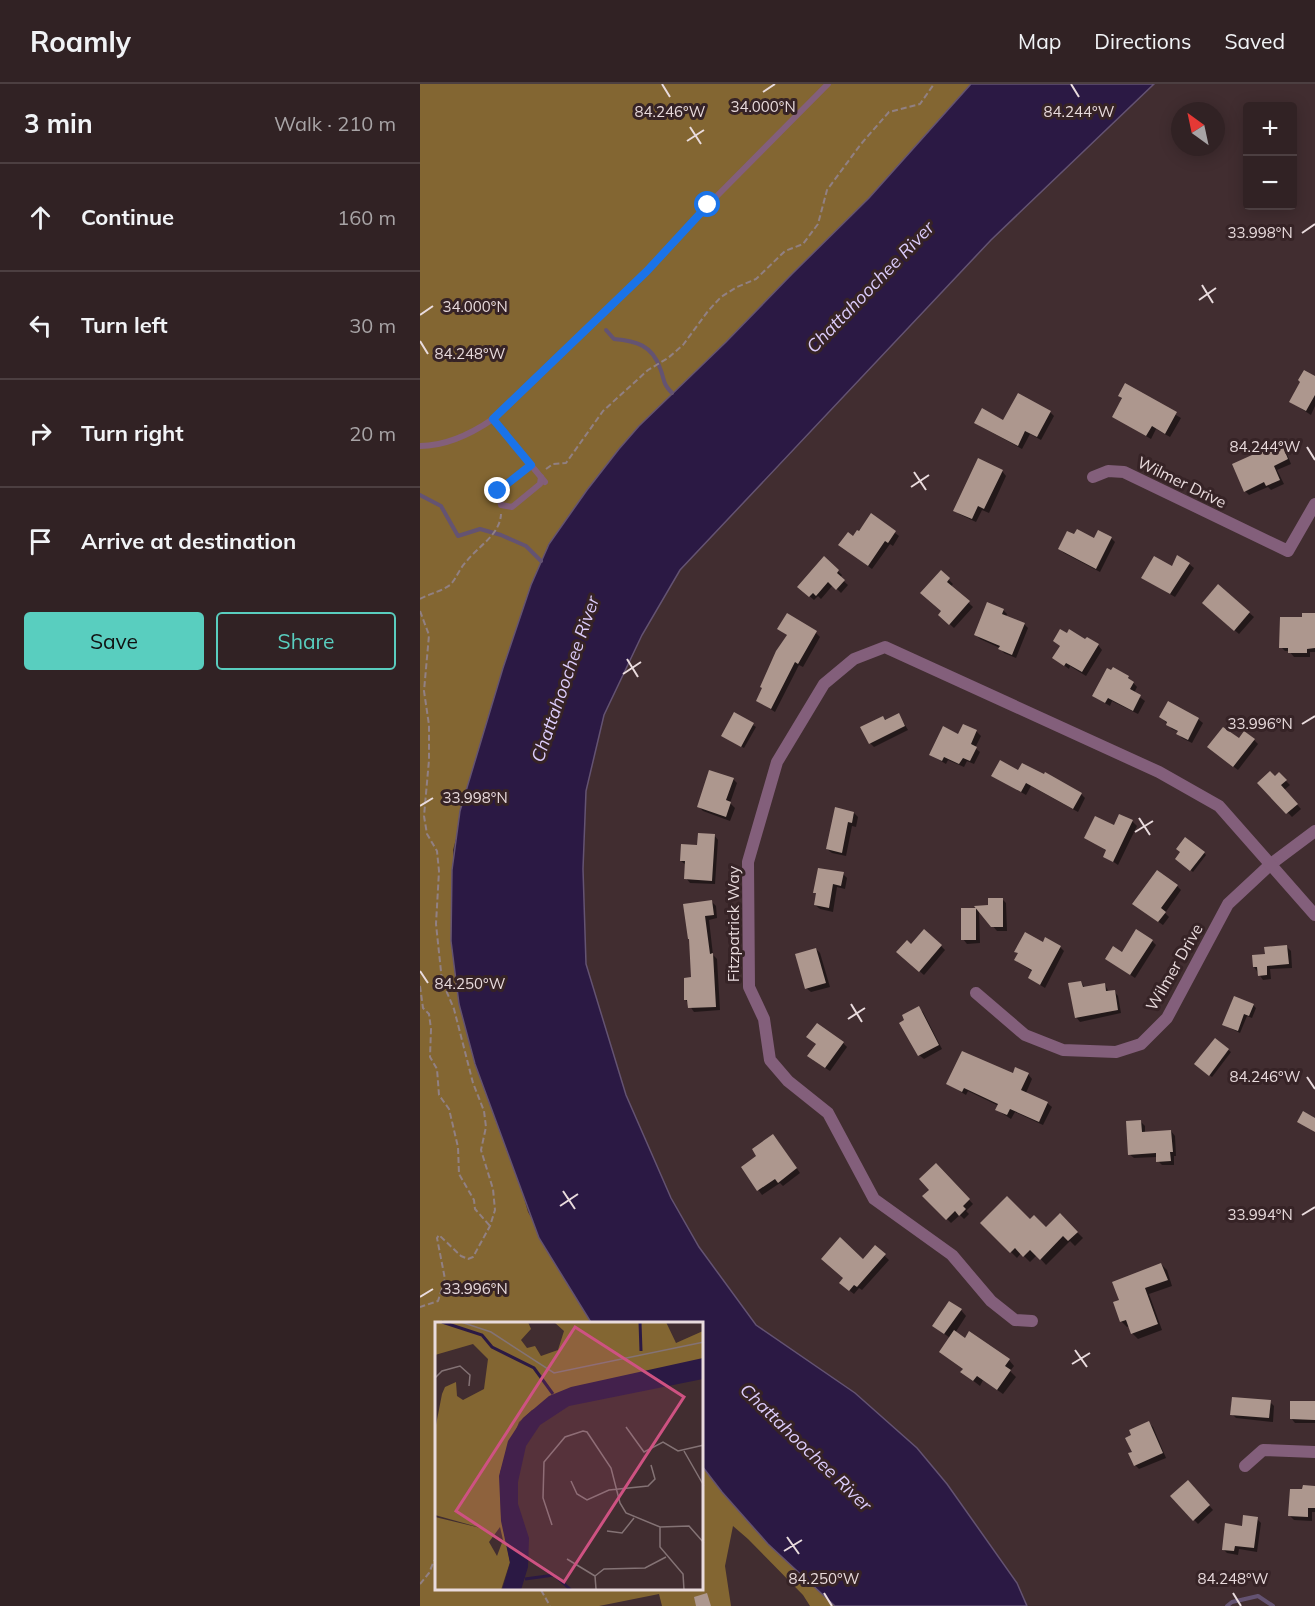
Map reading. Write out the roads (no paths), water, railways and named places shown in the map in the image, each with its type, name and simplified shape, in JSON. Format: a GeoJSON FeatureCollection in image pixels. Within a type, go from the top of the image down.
{"type":"FeatureCollection","features":[{"type":"Feature","properties":{"kind":"street","name":"Wilmer Drive"},"geometry":{"type":"LineString","coordinates":[[1093,477],[1108,471],[1124,472],[1288,551],[1315,504]]}},
{"type":"Feature","properties":{"kind":"street","name":"Fitzpatrick Way"},"geometry":{"type":"LineString","coordinates":[[1032,1321],[1015,1320],[991,1301],[952,1255],[874,1199],[828,1113],[788,1081],[770,1060],[764,1019],[749,987],[748,862],[777,762],[824,684],[854,659],[885,647],[1159,772],[1219,806],[1315,915]]}},
{"type":"Feature","properties":{"kind":"street","name":"Wilmer Drive"},"geometry":{"type":"LineString","coordinates":[[976,993],[1026,1035],[1063,1050],[1116,1052],[1141,1044],[1167,1018],[1228,904],[1271,864],[1315,831]]}},
{"type":"Feature","properties":{"kind":"street"},"geometry":{"type":"LineString","coordinates":[[1245,1466],[1263,1450],[1315,1452]]}},
{"type":"Feature","properties":{"kind":"lane"},"geometry":{"type":"LineString","coordinates":[[420,446],[433,446],[472,434],[493,419],[647,271],[708,205],[828,84]]}},
{"type":"Feature","properties":{"kind":"lane"},"geometry":{"type":"LineString","coordinates":[[493,419],[541,477],[540,484],[512,507],[501,505],[498,491],[531,465]]}},
{"type":"Feature","properties":{"kind":"water","name":"Chattahoochee River"},"geometry":{"type":"Polygon","coordinates":[[[971,84],[1154,84],[991,240],[680,570],[642,635],[604,715],[586,791],[583,869],[586,964],[626,1095],[671,1198],[699,1247],[756,1325],[855,1393],[917,1448],[947,1484],[1017,1583],[1027,1606],[835,1606],[768,1544],[722,1492],[704,1469],[704,1322],[591,1322],[539,1238],[475,1064],[459,1004],[451,941],[452,870],[460,811],[503,668],[531,585],[549,544],[587,490],[639,426],[869,198],[971,84]]]}},
{"type":"Feature","properties":{"kind":"waterway"},"geometry":{"type":"LineString","coordinates":[[606,330],[614,339],[636,343],[648,349],[657,360],[665,384],[672,393]]}},
{"type":"Feature","properties":{"kind":"waterway"},"geometry":{"type":"LineString","coordinates":[[420,495],[441,506],[458,536],[480,529],[501,535],[526,546],[541,561]]}},
{"type":"Feature","properties":{"kind":"waterway"},"geometry":{"type":"LineString","coordinates":[[1227,1606],[1232,1602],[1258,1596],[1273,1606]]}}]}
